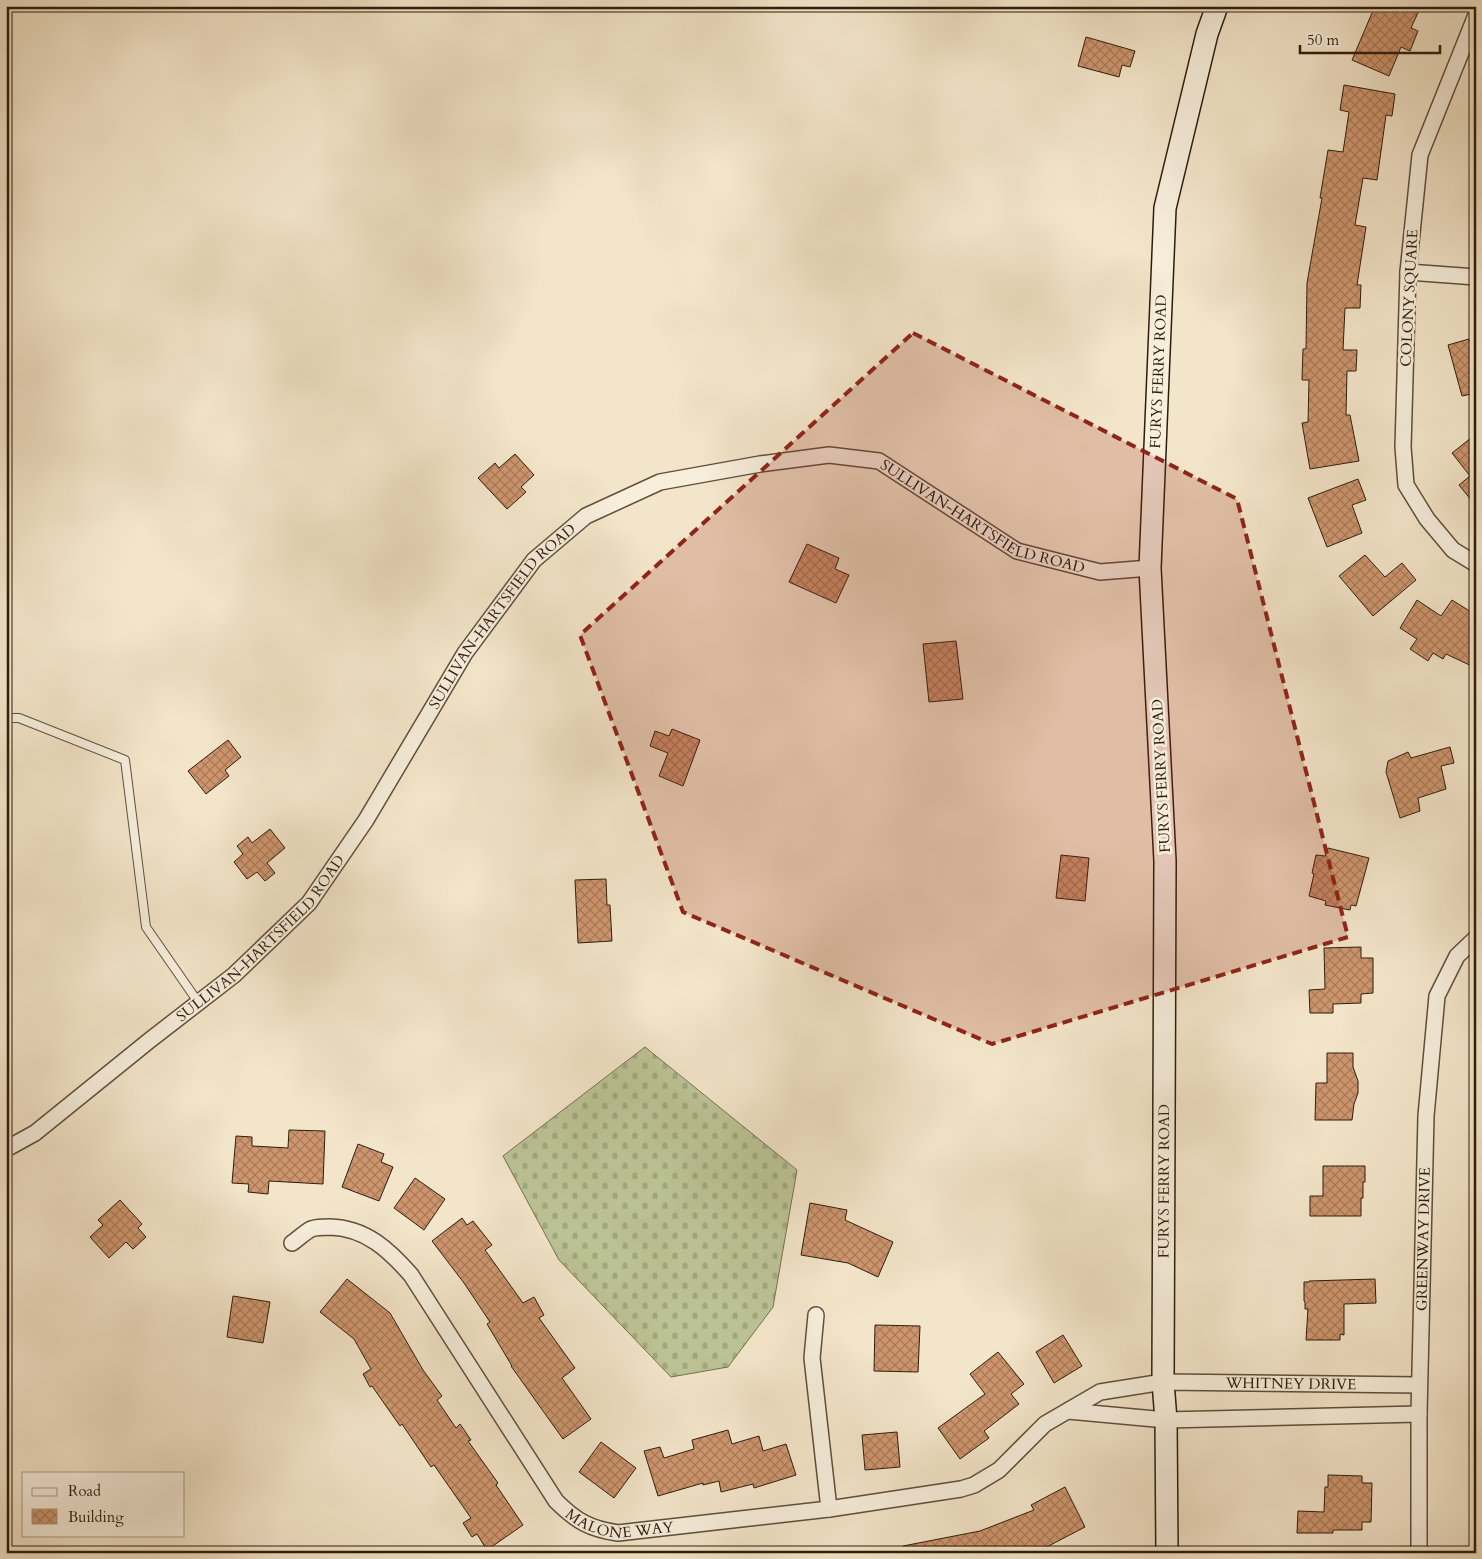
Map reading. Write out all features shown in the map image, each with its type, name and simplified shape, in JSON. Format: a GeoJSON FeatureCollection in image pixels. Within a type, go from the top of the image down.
{"type":"FeatureCollection","features":[{"type":"Feature","properties":{"kind":"main road","name":"FURYS FERRY ROAD"},"geometry":{"type":"LineString","coordinates":[[1167,1553],[1166,1420],[1163,1382],[1165,861],[1150,568],[1165,208],[1207,34],[1217,6]]}},
{"type":"Feature","properties":{"kind":"street","name":"COLONY SQUARE"},"geometry":{"type":"LineString","coordinates":[[1476,16],[1420,155],[1408,272],[1402,447],[1406,485],[1427,519],[1453,550],[1476,564]]}},
{"type":"Feature","properties":{"kind":"street"},"geometry":{"type":"LineString","coordinates":[[1408,272],[1476,277]]}},
{"type":"Feature","properties":{"kind":"street","name":"SULLIVAN-HARTSFIELD ROAD"},"geometry":{"type":"LineString","coordinates":[[6,1149],[35,1133],[234,974],[309,902],[366,820],[465,653],[534,560],[586,516],[660,482],[829,454],[879,461],[1017,551],[1100,572],[1150,568]]}},
{"type":"Feature","properties":{"kind":"street","name":"GREENWAY DRIVE"},"geometry":{"type":"LineString","coordinates":[[1420,1553],[1418,1414],[1426,1116],[1436,996],[1457,956],[1476,938]]}},
{"type":"Feature","properties":{"kind":"street","name":"MALONE WAY"},"geometry":{"type":"LineString","coordinates":[[292,1243],[312,1229],[342,1228],[358,1232],[378,1242],[396,1258],[412,1275],[556,1501],[571,1516],[588,1526],[605,1531],[618,1533],[829,1509],[961,1489],[974,1485],[999,1470],[1045,1424],[1100,1392],[1163,1382]]}},
{"type":"Feature","properties":{"kind":"street"},"geometry":{"type":"LineString","coordinates":[[816,1314],[812,1358],[829,1509]]}},
{"type":"Feature","properties":{"kind":"street","name":"WHITNEY DRIVE"},"geometry":{"type":"LineString","coordinates":[[1163,1382],[1419,1385]]}},
{"type":"Feature","properties":{"kind":"street"},"geometry":{"type":"LineString","coordinates":[[1068,1411],[1166,1420]]}},
{"type":"Feature","properties":{"kind":"street","name":"WHITNEY DRIVE"},"geometry":{"type":"LineString","coordinates":[[1166,1420],[1418,1414]]}},
{"type":"Feature","properties":{"kind":"lane"},"geometry":{"type":"LineString","coordinates":[[6,718],[19,718],[124,760],[146,927],[198,1002]]}},
{"type":"Feature","properties":{"kind":"highlighted area"},"geometry":{"type":"Polygon","coordinates":[[[913,333],[1237,499],[1348,937],[992,1044],[683,912],[580,635],[913,333]]]}},
{"type":"Feature","properties":{"kind":"green space"},"geometry":{"type":"Polygon","coordinates":[[[645,1047],[797,1170],[773,1307],[728,1367],[671,1377],[559,1260],[503,1156],[645,1047]]]}},
{"type":"Feature","properties":{"kind":"building"},"geometry":{"type":"Polygon","coordinates":[[[1375,6],[1421,6],[1411,28],[1418,31],[1410,51],[1401,47],[1389,76],[1352,60],[1375,6]]]}},
{"type":"Feature","properties":{"kind":"building"},"geometry":{"type":"Polygon","coordinates":[[[1086,37],[1135,51],[1130,67],[1122,65],[1119,77],[1078,66],[1086,37]]]}},
{"type":"Feature","properties":{"kind":"building"},"geometry":{"type":"Polygon","coordinates":[[[1344,85],[1395,94],[1392,116],[1386,115],[1377,180],[1363,178],[1355,225],[1366,227],[1357,285],[1361,285],[1360,308],[1345,308],[1343,350],[1357,350],[1356,371],[1347,371],[1346,415],[1350,415],[1359,461],[1310,469],[1302,423],[1308,422],[1309,380],[1302,380],[1303,349],[1306,349],[1307,283],[1322,198],[1320,198],[1328,150],[1343,152],[1349,112],[1340,110],[1344,85]]]}},
{"type":"Feature","properties":{"kind":"building"},"geometry":{"type":"Polygon","coordinates":[[[1469,339],[1472,349],[1476,348],[1476,393],[1462,396],[1448,345],[1469,339]]]}},
{"type":"Feature","properties":{"kind":"building"},"geometry":{"type":"Polygon","coordinates":[[[1476,434],[1476,506],[1459,485],[1470,476],[1452,453],[1476,434]]]}},
{"type":"Feature","properties":{"kind":"building"},"geometry":{"type":"Polygon","coordinates":[[[515,454],[534,475],[521,487],[526,492],[507,509],[478,478],[495,463],[499,468],[515,454]]]}},
{"type":"Feature","properties":{"kind":"building"},"geometry":{"type":"Polygon","coordinates":[[[1358,479],[1366,500],[1352,505],[1362,533],[1327,547],[1308,498],[1358,479]]]}},
{"type":"Feature","properties":{"kind":"building"},"geometry":{"type":"Polygon","coordinates":[[[807,544],[839,558],[835,569],[849,575],[836,603],[789,582],[807,544]]]}},
{"type":"Feature","properties":{"kind":"building"},"geometry":{"type":"Polygon","coordinates":[[[1365,555],[1385,577],[1402,563],[1416,580],[1373,616],[1339,576],[1365,555]]]}},
{"type":"Feature","properties":{"kind":"building"},"geometry":{"type":"Polygon","coordinates":[[[1417,600],[1441,616],[1452,600],[1476,615],[1476,668],[1446,654],[1443,659],[1433,653],[1428,661],[1410,649],[1417,639],[1400,628],[1417,600]]]}},
{"type":"Feature","properties":{"kind":"building"},"geometry":{"type":"Polygon","coordinates":[[[956,641],[963,699],[929,702],[923,644],[956,641]]]}},
{"type":"Feature","properties":{"kind":"building"},"geometry":{"type":"Polygon","coordinates":[[[672,729],[700,740],[683,786],[659,776],[668,753],[650,746],[655,731],[669,736],[672,729]]]}},
{"type":"Feature","properties":{"kind":"building"},"geometry":{"type":"Polygon","coordinates":[[[228,740],[241,757],[225,770],[229,776],[206,794],[188,771],[228,740]]]}},
{"type":"Feature","properties":{"kind":"building"},"geometry":{"type":"Polygon","coordinates":[[[1450,747],[1454,763],[1441,766],[1446,789],[1418,798],[1420,811],[1400,818],[1386,772],[1388,761],[1408,752],[1411,758],[1450,747]]]}},
{"type":"Feature","properties":{"kind":"building"},"geometry":{"type":"Polygon","coordinates":[[[270,829],[285,848],[267,863],[275,873],[265,881],[257,872],[247,879],[234,862],[243,854],[237,846],[248,837],[252,843],[270,829]]]}},
{"type":"Feature","properties":{"kind":"building"},"geometry":{"type":"Polygon","coordinates":[[[1328,848],[1369,858],[1356,906],[1351,905],[1350,910],[1325,905],[1326,901],[1309,896],[1316,855],[1325,856],[1328,848]]]}},
{"type":"Feature","properties":{"kind":"building"},"geometry":{"type":"Polygon","coordinates":[[[1061,855],[1089,858],[1085,901],[1056,898],[1061,855]]]}},
{"type":"Feature","properties":{"kind":"building"},"geometry":{"type":"Polygon","coordinates":[[[606,879],[607,905],[610,905],[612,941],[578,943],[575,880],[606,879]]]}},
{"type":"Feature","properties":{"kind":"building"},"geometry":{"type":"Polygon","coordinates":[[[1361,947],[1361,958],[1373,958],[1373,993],[1361,994],[1361,1003],[1333,1004],[1333,1013],[1310,1013],[1309,990],[1325,989],[1324,948],[1361,947]]]}},
{"type":"Feature","properties":{"kind":"building"},"geometry":{"type":"Polygon","coordinates":[[[1327,1053],[1353,1053],[1353,1067],[1358,1081],[1358,1093],[1354,1104],[1352,1120],[1315,1120],[1316,1083],[1327,1083],[1327,1053]]]}},
{"type":"Feature","properties":{"kind":"building"},"geometry":{"type":"Polygon","coordinates":[[[289,1130],[325,1131],[323,1184],[269,1181],[268,1194],[248,1192],[249,1184],[232,1183],[236,1136],[252,1137],[252,1146],[288,1148],[289,1130]]]}},
{"type":"Feature","properties":{"kind":"building"},"geometry":{"type":"Polygon","coordinates":[[[358,1144],[384,1154],[381,1162],[393,1167],[379,1201],[342,1187],[358,1144]]]}},
{"type":"Feature","properties":{"kind":"building"},"geometry":{"type":"Polygon","coordinates":[[[1323,1166],[1365,1166],[1361,1216],[1310,1216],[1310,1196],[1323,1196],[1323,1166]]]}},
{"type":"Feature","properties":{"kind":"building"},"geometry":{"type":"Polygon","coordinates":[[[415,1178],[445,1199],[424,1230],[394,1208],[415,1178]]]}},
{"type":"Feature","properties":{"kind":"building"},"geometry":{"type":"Polygon","coordinates":[[[120,1200],[142,1224],[138,1228],[146,1237],[133,1249],[126,1242],[109,1258],[90,1237],[103,1225],[98,1220],[120,1200]]]}},
{"type":"Feature","properties":{"kind":"building"},"geometry":{"type":"Polygon","coordinates":[[[810,1203],[847,1210],[845,1220],[893,1242],[878,1277],[848,1263],[801,1255],[810,1203]]]}},
{"type":"Feature","properties":{"kind":"building"},"geometry":{"type":"Polygon","coordinates":[[[462,1218],[467,1225],[473,1221],[492,1245],[485,1250],[523,1303],[534,1297],[544,1315],[539,1318],[575,1368],[562,1378],[591,1419],[563,1439],[511,1366],[487,1324],[490,1322],[464,1283],[432,1241],[462,1218]]]}},
{"type":"Feature","properties":{"kind":"building"},"geometry":{"type":"Polygon","coordinates":[[[347,1279],[390,1313],[423,1370],[442,1396],[437,1400],[456,1428],[460,1424],[471,1440],[468,1441],[498,1483],[496,1485],[523,1525],[487,1550],[477,1534],[472,1537],[463,1523],[471,1518],[434,1465],[431,1467],[402,1424],[400,1426],[372,1386],[370,1387],[363,1374],[371,1369],[354,1339],[320,1312],[347,1279]]]}},
{"type":"Feature","properties":{"kind":"building"},"geometry":{"type":"Polygon","coordinates":[[[1375,1279],[1376,1303],[1344,1304],[1344,1335],[1340,1334],[1340,1340],[1306,1340],[1308,1309],[1305,1309],[1304,1282],[1375,1279]]]}},
{"type":"Feature","properties":{"kind":"building"},"geometry":{"type":"Polygon","coordinates":[[[233,1296],[270,1302],[263,1343],[227,1337],[233,1296]]]}},
{"type":"Feature","properties":{"kind":"building"},"geometry":{"type":"Polygon","coordinates":[[[875,1325],[920,1326],[918,1372],[874,1371],[875,1325]]]}},
{"type":"Feature","properties":{"kind":"building"},"geometry":{"type":"Polygon","coordinates":[[[1063,1335],[1082,1366],[1054,1383],[1036,1352],[1063,1335]]]}},
{"type":"Feature","properties":{"kind":"building"},"geometry":{"type":"Polygon","coordinates":[[[998,1352],[1024,1384],[1011,1394],[1019,1404],[984,1431],[989,1438],[960,1459],[938,1428],[985,1394],[970,1374],[998,1352]]]}},
{"type":"Feature","properties":{"kind":"building"},"geometry":{"type":"Polygon","coordinates":[[[728,1430],[732,1444],[759,1436],[763,1451],[786,1444],[796,1475],[754,1488],[753,1484],[721,1492],[719,1481],[703,1485],[703,1483],[658,1496],[644,1451],[660,1447],[664,1458],[694,1449],[692,1440],[728,1430]]]}},
{"type":"Feature","properties":{"kind":"building"},"geometry":{"type":"Polygon","coordinates":[[[897,1432],[900,1467],[865,1470],[862,1435],[897,1432]]]}},
{"type":"Feature","properties":{"kind":"building"},"geometry":{"type":"Polygon","coordinates":[[[601,1442],[636,1468],[614,1498],[579,1472],[601,1442]]]}},
{"type":"Feature","properties":{"kind":"building"},"geometry":{"type":"Polygon","coordinates":[[[1328,1475],[1362,1476],[1362,1483],[1372,1483],[1371,1522],[1362,1522],[1362,1530],[1333,1530],[1333,1533],[1297,1533],[1298,1511],[1324,1512],[1325,1487],[1328,1487],[1328,1475]]]}},
{"type":"Feature","properties":{"kind":"building"},"geometry":{"type":"Polygon","coordinates":[[[1065,1487],[1085,1527],[1035,1553],[904,1553],[903,1546],[980,1531],[1034,1510],[1031,1505],[1065,1487]]]}}]}
